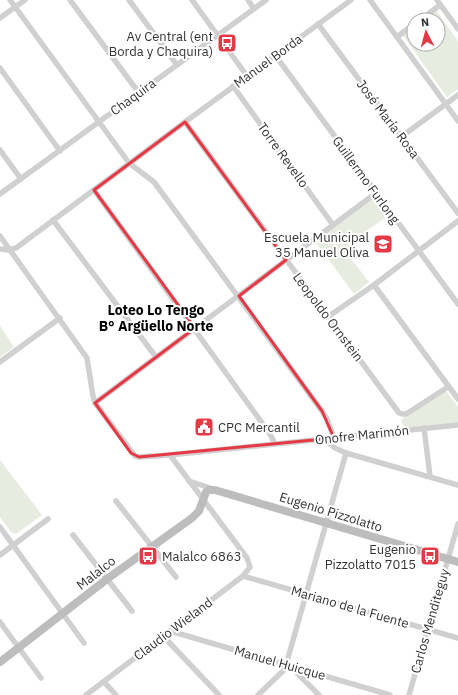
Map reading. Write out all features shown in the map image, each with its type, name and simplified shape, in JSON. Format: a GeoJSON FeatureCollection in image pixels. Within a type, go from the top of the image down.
{"type":"FeatureCollection","features":[{"type":"Feature","properties":{"kind":"main road"},"geometry":{"type":"LineString","coordinates":[[204,500],[206,492],[209,490],[215,490]]}},
{"type":"Feature","properties":{"kind":"main road","name":"Eugenio Pizzolatto"},"geometry":{"type":"LineString","coordinates":[[215,490],[458,562]]}},
{"type":"Feature","properties":{"kind":"main road","name":"Malalco"},"geometry":{"type":"LineString","coordinates":[[0,662],[151,546],[192,518],[199,510],[204,500]]}},
{"type":"Feature","properties":{"kind":"street"},"geometry":{"type":"LineString","coordinates":[[10,0],[130,163],[154,182],[239,296],[322,411],[327,419],[334,438]]}},
{"type":"Feature","properties":{"kind":"street"},"geometry":{"type":"LineString","coordinates":[[0,18],[24,0]]}},
{"type":"Feature","properties":{"kind":"street"},"geometry":{"type":"LineString","coordinates":[[70,0],[139,93]]}},
{"type":"Feature","properties":{"kind":"street"},"geometry":{"type":"LineString","coordinates":[[129,0],[177,64]]}},
{"type":"Feature","properties":{"kind":"street"},"geometry":{"type":"LineString","coordinates":[[192,0],[246,76]]}},
{"type":"Feature","properties":{"kind":"street"},"geometry":{"type":"LineString","coordinates":[[248,0],[254,9]]}},
{"type":"Feature","properties":{"kind":"street","name":"Chaquira"},"geometry":{"type":"LineString","coordinates":[[0,194],[266,0]]}},
{"type":"Feature","properties":{"kind":"street","name":"Manuel Borda"},"geometry":{"type":"LineString","coordinates":[[130,163],[351,0]]}},
{"type":"Feature","properties":{"kind":"street"},"geometry":{"type":"LineString","coordinates":[[370,0],[458,120]]}},
{"type":"Feature","properties":{"kind":"street"},"geometry":{"type":"LineString","coordinates":[[437,0],[458,29]]}},
{"type":"Feature","properties":{"kind":"street"},"geometry":{"type":"LineString","coordinates":[[431,12],[440,5]]}},
{"type":"Feature","properties":{"kind":"street","name":"José María Rosa"},"geometry":{"type":"LineString","coordinates":[[318,24],[458,213]]}},
{"type":"Feature","properties":{"kind":"street"},"geometry":{"type":"LineString","coordinates":[[397,37],[406,30]]}},
{"type":"Feature","properties":{"kind":"street","name":"Guillermo Furlong"},"geometry":{"type":"LineString","coordinates":[[275,55],[458,304]]}},
{"type":"Feature","properties":{"kind":"street"},"geometry":{"type":"LineString","coordinates":[[0,68],[60,151]]}},
{"type":"Feature","properties":{"kind":"street","name":"Torre Revello"},"geometry":{"type":"LineString","coordinates":[[233,86],[333,225]]}},
{"type":"Feature","properties":{"kind":"street"},"geometry":{"type":"LineString","coordinates":[[401,137],[458,95]]}},
{"type":"Feature","properties":{"kind":"street","name":"Leopoldo Ornstein"},"geometry":{"type":"LineString","coordinates":[[184,122],[329,316],[399,413],[406,414],[448,387]]}},
{"type":"Feature","properties":{"kind":"street"},"geometry":{"type":"LineString","coordinates":[[0,150],[21,179]]}},
{"type":"Feature","properties":{"kind":"street"},"geometry":{"type":"LineString","coordinates":[[0,249],[9,250],[16,248],[130,163]]}},
{"type":"Feature","properties":{"kind":"street"},"geometry":{"type":"LineString","coordinates":[[94,190],[195,328],[270,434],[275,444]]}},
{"type":"Feature","properties":{"kind":"street"},"geometry":{"type":"LineString","coordinates":[[0,236],[60,318],[87,358],[93,396],[96,403],[376,193]]}},
{"type":"Feature","properties":{"kind":"street"},"geometry":{"type":"LineString","coordinates":[[53,220],[156,357]]}},
{"type":"Feature","properties":{"kind":"street"},"geometry":{"type":"LineString","coordinates":[[329,316],[374,285],[458,221]]}},
{"type":"Feature","properties":{"kind":"street"},"geometry":{"type":"LineString","coordinates":[[374,285],[458,400]]}},
{"type":"Feature","properties":{"kind":"street"},"geometry":{"type":"LineString","coordinates":[[0,362],[60,318]]}},
{"type":"Feature","properties":{"kind":"street","name":"Onofre Marimón"},"geometry":{"type":"LineString","coordinates":[[96,403],[131,452],[135,456],[139,457],[458,425]]}},
{"type":"Feature","properties":{"kind":"street"},"geometry":{"type":"LineString","coordinates":[[424,428],[430,476]]}},
{"type":"Feature","properties":{"kind":"street"},"geometry":{"type":"LineString","coordinates":[[324,439],[335,448],[346,453],[458,485]]}},
{"type":"Feature","properties":{"kind":"street"},"geometry":{"type":"LineString","coordinates":[[258,695],[284,670],[286,665],[346,453]]}},
{"type":"Feature","properties":{"kind":"street"},"geometry":{"type":"LineString","coordinates":[[170,455],[247,558],[250,567],[242,576]]}},
{"type":"Feature","properties":{"kind":"street"},"geometry":{"type":"LineString","coordinates":[[189,481],[215,490]]}},
{"type":"Feature","properties":{"kind":"street"},"geometry":{"type":"LineString","coordinates":[[116,500],[176,577]]}},
{"type":"Feature","properties":{"kind":"street"},"geometry":{"type":"LineString","coordinates":[[0,555],[48,519]]}},
{"type":"Feature","properties":{"kind":"street","name":"Carlos Menditeguy"},"geometry":{"type":"LineString","coordinates":[[409,695],[458,524]]}},
{"type":"Feature","properties":{"kind":"street"},"geometry":{"type":"LineString","coordinates":[[0,527],[84,643]]}},
{"type":"Feature","properties":{"kind":"street"},"geometry":{"type":"LineString","coordinates":[[74,535],[132,611]]}},
{"type":"Feature","properties":{"kind":"street","name":"Mariano de la Fuente"},"geometry":{"type":"LineString","coordinates":[[242,576],[458,638]]}},
{"type":"Feature","properties":{"kind":"street","name":"Claudio Wieland"},"geometry":{"type":"LineString","coordinates":[[86,695],[242,576]]}},
{"type":"Feature","properties":{"kind":"street"},"geometry":{"type":"LineString","coordinates":[[0,622],[41,678]]}},
{"type":"Feature","properties":{"kind":"street","name":"Manuel Huicque"},"geometry":{"type":"LineString","coordinates":[[170,631],[390,695]]}},
{"type":"Feature","properties":{"kind":"street"},"geometry":{"type":"LineString","coordinates":[[163,636],[219,695]]}},
{"type":"Feature","properties":{"kind":"street"},"geometry":{"type":"LineString","coordinates":[[294,667],[297,673],[319,695]]}},
{"type":"Feature","properties":{"kind":"street"},"geometry":{"type":"LineString","coordinates":[[104,682],[116,695]]}},
{"type":"Feature","properties":{"kind":"highlighted area"},"geometry":{"type":"Polygon","coordinates":[[[185,122],[286,260],[239,296],[322,411],[334,438],[139,457],[131,453],[95,403],[195,328],[94,190],[185,122]]]}},
{"type":"Feature","properties":{"kind":"shaded area"},"geometry":{"type":"Polygon","coordinates":[[[446,24],[458,41],[458,89],[447,97],[415,52],[446,52],[446,24]]]}},
{"type":"Feature","properties":{"kind":"shaded area"},"geometry":{"type":"Polygon","coordinates":[[[406,31],[406,40],[402,34],[406,31]]]}},
{"type":"Feature","properties":{"kind":"shaded area"},"geometry":{"type":"Polygon","coordinates":[[[375,196],[389,215],[355,239],[352,260],[369,282],[354,294],[315,241],[375,196]]]}},
{"type":"Feature","properties":{"kind":"shaded area"},"geometry":{"type":"Polygon","coordinates":[[[0,326],[14,347],[0,357],[0,326]]]}},
{"type":"Feature","properties":{"kind":"shaded area"},"geometry":{"type":"Polygon","coordinates":[[[446,391],[458,407],[458,425],[406,431],[401,421],[403,418],[446,391]]]}},
{"type":"Feature","properties":{"kind":"shaded area"},"geometry":{"type":"Polygon","coordinates":[[[0,460],[42,515],[16,534],[11,532],[0,517],[0,460]]]}},
{"type":"Feature","properties":{"kind":"place","name":"Av Central (ent Borda y Chaquira)"},"geometry":{"type":"Point","coordinates":[227,43]}},
{"type":"Feature","properties":{"kind":"place","name":"Escuela Municipal 35 Manuel Oliva"},"geometry":{"type":"Point","coordinates":[383,244]}},
{"type":"Feature","properties":{"kind":"place","name":"CPC Mercantil"},"geometry":{"type":"Point","coordinates":[204,427]}},
{"type":"Feature","properties":{"kind":"place","name":"Malalco 6863"},"geometry":{"type":"Point","coordinates":[148,556]}},
{"type":"Feature","properties":{"kind":"place","name":"Eugenio Pizzolatto 7015"},"geometry":{"type":"Point","coordinates":[430,556]}},
{"type":"Feature","properties":{"kind":"district","name":"Loteo Lo Tengo B° Argüello Norte"},"geometry":{"type":"Point","coordinates":[156,318]}}]}
